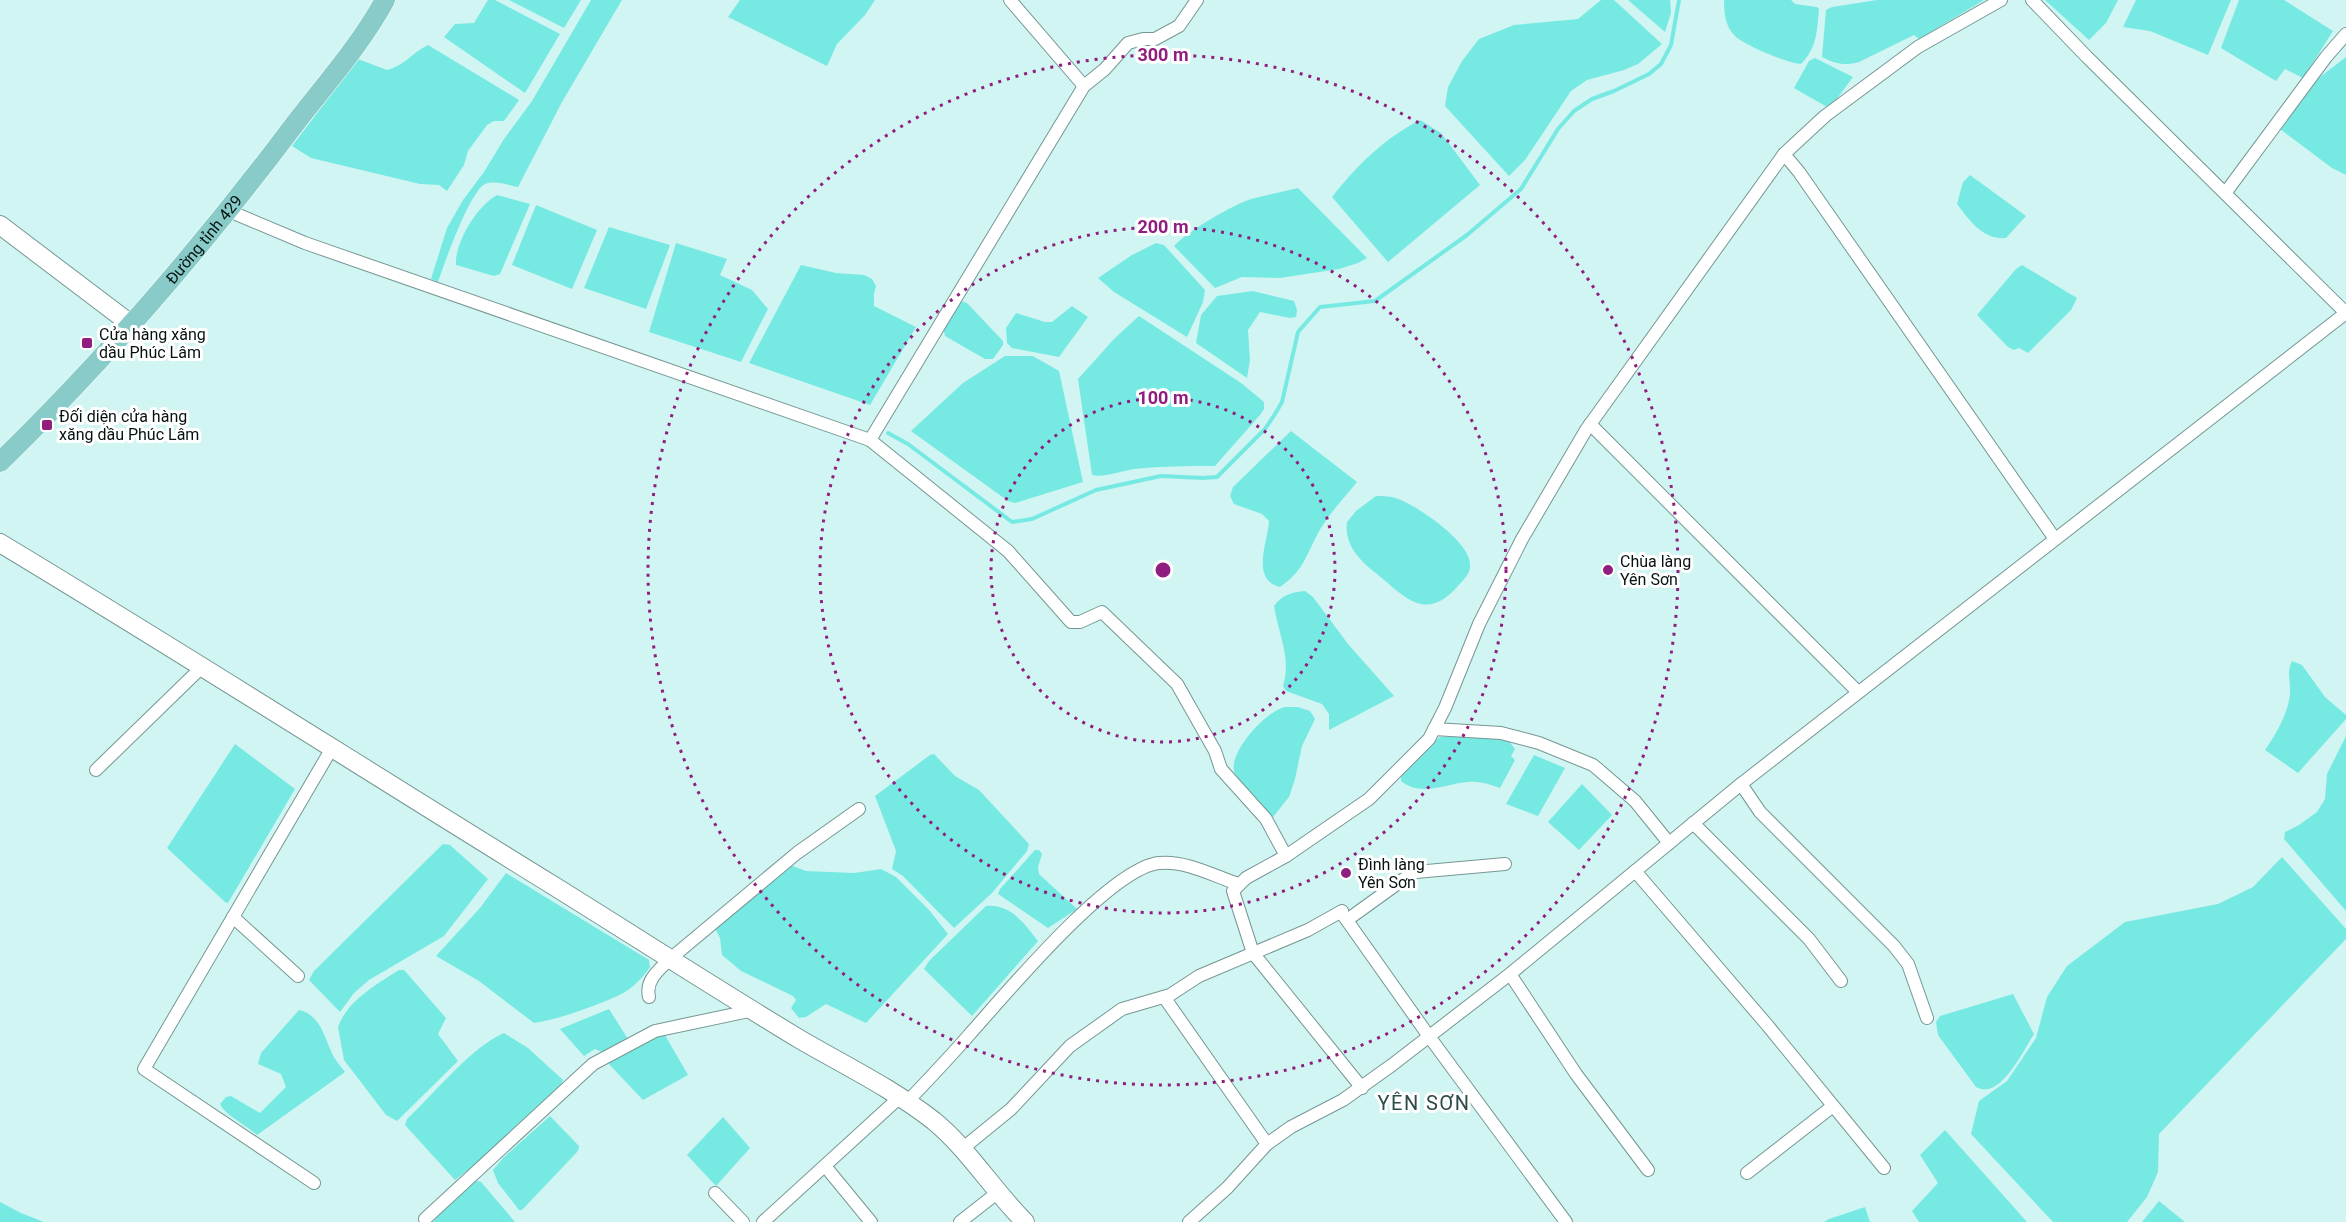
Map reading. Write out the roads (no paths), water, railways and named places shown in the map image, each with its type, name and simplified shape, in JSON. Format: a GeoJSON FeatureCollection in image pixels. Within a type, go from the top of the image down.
{"type":"FeatureCollection","features":[{"type":"Feature","properties":{"kind":"main road","name":"Đường tỉnh 429"},"geometry":{"type":"LineString","coordinates":[[0,462],[132,325],[229,211],[365,33],[385,0]]}},
{"type":"Feature","properties":{"kind":"street"},"geometry":{"type":"LineString","coordinates":[[1010,0],[1084,86]]}},
{"type":"Feature","properties":{"kind":"street"},"geometry":{"type":"LineString","coordinates":[[870,440],[1084,86],[1105,69],[1128,43],[1155,39],[1179,26],[1197,0]]}},
{"type":"Feature","properties":{"kind":"street"},"geometry":{"type":"LineString","coordinates":[[1362,1088],[1253,953],[1233,891],[1238,884],[1286,856],[1369,799],[1429,739],[1445,708],[1479,624],[1521,539],[1590,424],[1784,154],[1825,116],[1918,47],[2001,0]]}},
{"type":"Feature","properties":{"kind":"street"},"geometry":{"type":"LineString","coordinates":[[1189,1222],[1227,1188],[1267,1144],[1291,1127],[1362,1088],[1510,974],[1741,784],[2346,313],[2032,0]]}},
{"type":"Feature","properties":{"kind":"street"},"geometry":{"type":"LineString","coordinates":[[2226,192],[2326,57],[2346,34]]}},
{"type":"Feature","properties":{"kind":"street"},"geometry":{"type":"LineString","coordinates":[[1784,154],[1799,172],[2055,539]]}},
{"type":"Feature","properties":{"kind":"street"},"geometry":{"type":"LineString","coordinates":[[229,211],[305,243],[870,440],[1008,551],[1071,622],[1080,622],[1102,612],[1169,676],[1177,684],[1215,751],[1221,769],[1266,819],[1286,856]]}},
{"type":"Feature","properties":{"kind":"street"},"geometry":{"type":"LineString","coordinates":[[0,225],[132,325]]}},
{"type":"Feature","properties":{"kind":"street"},"geometry":{"type":"LineString","coordinates":[[1590,424],[1858,692]]}},
{"type":"Feature","properties":{"kind":"street"},"geometry":{"type":"LineString","coordinates":[[0,543],[204,666],[670,958],[903,1100],[933,1121],[962,1149],[997,1193],[1025,1222]]}},
{"type":"Feature","properties":{"kind":"street"},"geometry":{"type":"LineString","coordinates":[[96,770],[204,666]]}},
{"type":"Feature","properties":{"kind":"street"},"geometry":{"type":"LineString","coordinates":[[1434,729],[1500,733],[1539,743],[1593,765],[1635,801],[1669,843]]}},
{"type":"Feature","properties":{"kind":"street"},"geometry":{"type":"LineString","coordinates":[[314,1183],[144,1069],[332,748]]}},
{"type":"Feature","properties":{"kind":"street"},"geometry":{"type":"LineString","coordinates":[[1741,784],[1760,812],[1894,946],[1908,964],[1927,1018]]}},
{"type":"Feature","properties":{"kind":"street"},"geometry":{"type":"LineString","coordinates":[[649,997],[647,989],[651,978],[670,958],[797,853],[859,809]]}},
{"type":"Feature","properties":{"kind":"street"},"geometry":{"type":"LineString","coordinates":[[1693,823],[1809,939],[1840,981]]}},
{"type":"Feature","properties":{"kind":"street"},"geometry":{"type":"LineString","coordinates":[[763,1222],[903,1100],[1016,981],[1107,891],[1126,877],[1142,868],[1158,863],[1172,863],[1185,865],[1238,884]]}},
{"type":"Feature","properties":{"kind":"street"},"geometry":{"type":"LineString","coordinates":[[962,1149],[1011,1109],[1070,1046],[1122,1009],[1170,995],[1199,976],[1343,914],[1416,872],[1505,864]]}},
{"type":"Feature","properties":{"kind":"street"},"geometry":{"type":"LineString","coordinates":[[1635,871],[1884,1168]]}},
{"type":"Feature","properties":{"kind":"street"},"geometry":{"type":"LineString","coordinates":[[1343,914],[1428,1035],[1566,1222]]}},
{"type":"Feature","properties":{"kind":"street"},"geometry":{"type":"LineString","coordinates":[[233,918],[298,976]]}},
{"type":"Feature","properties":{"kind":"street"},"geometry":{"type":"LineString","coordinates":[[1510,974],[1576,1074],[1648,1170]]}},
{"type":"Feature","properties":{"kind":"street"},"geometry":{"type":"LineString","coordinates":[[1164,997],[1267,1144]]}},
{"type":"Feature","properties":{"kind":"street"},"geometry":{"type":"LineString","coordinates":[[425,1219],[593,1064],[655,1031],[754,1010]]}},
{"type":"Feature","properties":{"kind":"street"},"geometry":{"type":"LineString","coordinates":[[1747,1173],[1833,1106]]}},
{"type":"Feature","properties":{"kind":"street"},"geometry":{"type":"LineString","coordinates":[[825,1166],[871,1222]]}},
{"type":"Feature","properties":{"kind":"street"},"geometry":{"type":"LineString","coordinates":[[716,1193],[742,1222]]}},
{"type":"Feature","properties":{"kind":"street"},"geometry":{"type":"LineString","coordinates":[[960,1222],[997,1193]]}},
{"type":"Feature","properties":{"kind":"water"},"geometry":{"type":"Polygon","coordinates":[[[488,0],[495,0],[560,34],[525,93],[444,37],[455,24],[474,23],[488,0]]]}},
{"type":"Feature","properties":{"kind":"water"},"geometry":{"type":"Polygon","coordinates":[[[509,0],[581,0],[564,28],[509,0]]]}},
{"type":"Feature","properties":{"kind":"water"},"geometry":{"type":"Polygon","coordinates":[[[591,0],[622,0],[562,102],[518,187],[493,182],[479,189],[458,229],[438,282],[431,279],[447,228],[463,200],[532,101],[591,0]]]}},
{"type":"Feature","properties":{"kind":"water"},"geometry":{"type":"Polygon","coordinates":[[[740,0],[875,0],[865,15],[837,44],[827,66],[728,17],[740,0]]]}},
{"type":"Feature","properties":{"kind":"water"},"geometry":{"type":"Polygon","coordinates":[[[1601,0],[1614,0],[1662,44],[1638,64],[1587,80],[1571,91],[1525,160],[1509,176],[1445,106],[1448,87],[1462,61],[1479,39],[1514,25],[1578,19],[1601,0]]]}},
{"type":"Feature","properties":{"kind":"water"},"geometry":{"type":"Polygon","coordinates":[[[1628,0],[1670,0],[1671,13],[1665,32],[1628,0]]]}},
{"type":"Feature","properties":{"kind":"water"},"geometry":{"type":"Polygon","coordinates":[[[1724,0],[1791,0],[1795,4],[1817,7],[1819,9],[1818,25],[1810,52],[1801,64],[1795,63],[1740,40],[1727,24],[1724,0]]]}},
{"type":"Feature","properties":{"kind":"water"},"geometry":{"type":"Polygon","coordinates":[[[1877,0],[1984,0],[1919,39],[1914,35],[1859,62],[1840,64],[1822,57],[1826,10],[1877,0]]]}},
{"type":"Feature","properties":{"kind":"water"},"geometry":{"type":"Polygon","coordinates":[[[2045,0],[2118,0],[2106,23],[2089,40],[2045,0]]]}},
{"type":"Feature","properties":{"kind":"water"},"geometry":{"type":"Polygon","coordinates":[[[2136,0],[2231,0],[2208,55],[2150,31],[2123,27],[2136,0]]]}},
{"type":"Feature","properties":{"kind":"water"},"geometry":{"type":"Polygon","coordinates":[[[2239,0],[2284,0],[2333,31],[2303,78],[2285,69],[2276,81],[2221,48],[2239,0]]]}},
{"type":"Feature","properties":{"kind":"water"},"geometry":{"type":"Polygon","coordinates":[[[428,45],[519,100],[504,121],[494,121],[487,125],[468,151],[464,165],[447,191],[439,185],[420,184],[311,158],[292,146],[358,59],[387,70],[428,45]]]}},
{"type":"Feature","properties":{"kind":"water"},"geometry":{"type":"Polygon","coordinates":[[[2346,57],[2346,175],[2332,168],[2280,129],[2316,80],[2346,57]]]}},
{"type":"Feature","properties":{"kind":"water"},"geometry":{"type":"Polygon","coordinates":[[[1815,58],[1853,77],[1833,104],[1827,107],[1794,88],[1809,61],[1815,58]]]}},
{"type":"Feature","properties":{"kind":"water"},"geometry":{"type":"Polygon","coordinates":[[[1420,120],[1441,133],[1480,185],[1388,262],[1332,197],[1372,154],[1395,135],[1420,120]]]}},
{"type":"Feature","properties":{"kind":"water"},"geometry":{"type":"Polygon","coordinates":[[[1970,175],[2026,216],[2006,238],[1984,233],[1972,223],[1957,204],[1963,182],[1970,175]]]}},
{"type":"Feature","properties":{"kind":"water"},"geometry":{"type":"Polygon","coordinates":[[[1298,188],[1367,258],[1339,269],[1280,278],[1242,277],[1215,288],[1174,246],[1200,226],[1243,202],[1298,188]]]}},
{"type":"Feature","properties":{"kind":"water"},"geometry":{"type":"Polygon","coordinates":[[[497,195],[530,204],[500,274],[494,276],[456,265],[459,246],[469,225],[482,207],[497,195]]]}},
{"type":"Feature","properties":{"kind":"water"},"geometry":{"type":"Polygon","coordinates":[[[536,205],[597,230],[572,289],[512,265],[536,205]]]}},
{"type":"Feature","properties":{"kind":"water"},"geometry":{"type":"Polygon","coordinates":[[[609,227],[670,245],[646,309],[584,288],[609,227]]]}},
{"type":"Feature","properties":{"kind":"water"},"geometry":{"type":"Polygon","coordinates":[[[676,243],[727,259],[720,275],[752,290],[768,309],[741,362],[649,332],[676,243]]]}},
{"type":"Feature","properties":{"kind":"water"},"geometry":{"type":"Polygon","coordinates":[[[1156,243],[1164,245],[1205,290],[1203,302],[1187,337],[1114,292],[1098,278],[1132,255],[1156,243]]]}},
{"type":"Feature","properties":{"kind":"water"},"geometry":{"type":"Polygon","coordinates":[[[801,265],[836,273],[864,275],[872,279],[876,286],[874,306],[916,327],[870,405],[749,363],[801,265]]]}},
{"type":"Feature","properties":{"kind":"water"},"geometry":{"type":"Polygon","coordinates":[[[2022,265],[2077,298],[2071,310],[2028,353],[2019,348],[2014,350],[2008,347],[1977,315],[2022,265]]]}},
{"type":"Feature","properties":{"kind":"water"},"geometry":{"type":"Polygon","coordinates":[[[1253,291],[1294,301],[1297,310],[1296,317],[1290,318],[1260,312],[1248,330],[1250,360],[1247,378],[1196,343],[1201,315],[1217,296],[1253,291]]]}},
{"type":"Feature","properties":{"kind":"water"},"geometry":{"type":"Polygon","coordinates":[[[961,301],[967,303],[1003,341],[1003,345],[993,359],[985,359],[945,336],[943,327],[961,301]]]}},
{"type":"Feature","properties":{"kind":"water"},"geometry":{"type":"Polygon","coordinates":[[[1072,306],[1088,317],[1059,357],[1012,348],[1007,343],[1006,328],[1016,313],[1052,322],[1072,306]]]}},
{"type":"Feature","properties":{"kind":"water"},"geometry":{"type":"Polygon","coordinates":[[[1139,316],[1241,383],[1264,402],[1264,409],[1260,415],[1215,466],[1154,467],[1107,475],[1092,475],[1078,379],[1115,338],[1139,316]]]}},
{"type":"Feature","properties":{"kind":"water"},"geometry":{"type":"Polygon","coordinates":[[[1005,356],[1033,356],[1059,371],[1083,482],[1015,503],[1008,501],[911,431],[963,383],[1005,356]]]}},
{"type":"Feature","properties":{"kind":"water"},"geometry":{"type":"Polygon","coordinates":[[[1291,431],[1357,482],[1326,521],[1299,570],[1280,587],[1265,577],[1263,568],[1269,521],[1262,514],[1234,504],[1230,496],[1233,487],[1291,431]]]}},
{"type":"Feature","properties":{"kind":"water"},"geometry":{"type":"Polygon","coordinates":[[[1376,496],[1395,498],[1418,509],[1442,526],[1462,546],[1468,555],[1469,571],[1445,598],[1425,605],[1415,602],[1396,590],[1354,552],[1348,538],[1347,522],[1356,511],[1376,496]]]}},
{"type":"Feature","properties":{"kind":"water"},"geometry":{"type":"Polygon","coordinates":[[[1305,591],[1313,597],[1348,644],[1394,696],[1329,730],[1329,714],[1322,704],[1286,691],[1283,686],[1285,656],[1274,606],[1288,595],[1305,591]]]}},
{"type":"Feature","properties":{"kind":"water"},"geometry":{"type":"Polygon","coordinates":[[[2292,661],[2302,665],[2325,697],[2346,715],[2346,719],[2298,773],[2265,750],[2287,709],[2290,694],[2289,669],[2292,661]]]}},
{"type":"Feature","properties":{"kind":"water"},"geometry":{"type":"Polygon","coordinates":[[[1285,707],[1298,707],[1310,711],[1315,719],[1302,746],[1289,797],[1273,817],[1241,784],[1235,774],[1234,766],[1236,756],[1250,734],[1268,716],[1285,707]]]}},
{"type":"Feature","properties":{"kind":"water"},"geometry":{"type":"Polygon","coordinates":[[[1459,736],[1508,740],[1515,749],[1511,756],[1515,760],[1500,788],[1471,782],[1425,789],[1408,786],[1401,781],[1401,774],[1414,758],[1440,737],[1459,736]]]}},
{"type":"Feature","properties":{"kind":"water"},"geometry":{"type":"Polygon","coordinates":[[[2346,736],[2346,911],[2284,839],[2285,832],[2317,812],[2325,799],[2327,774],[2346,736]]]}},
{"type":"Feature","properties":{"kind":"water"},"geometry":{"type":"Polygon","coordinates":[[[235,744],[295,789],[228,903],[167,848],[235,744]]]}},
{"type":"Feature","properties":{"kind":"water"},"geometry":{"type":"Polygon","coordinates":[[[934,754],[955,776],[979,790],[1029,844],[1027,851],[992,893],[954,928],[903,876],[892,869],[896,851],[875,796],[934,754]]]}},
{"type":"Feature","properties":{"kind":"water"},"geometry":{"type":"Polygon","coordinates":[[[1534,755],[1565,768],[1538,816],[1506,804],[1534,755]]]}},
{"type":"Feature","properties":{"kind":"water"},"geometry":{"type":"Polygon","coordinates":[[[1582,784],[1612,815],[1579,850],[1548,822],[1582,784]]]}},
{"type":"Feature","properties":{"kind":"water"},"geometry":{"type":"Polygon","coordinates":[[[443,844],[450,845],[488,879],[444,936],[369,980],[354,993],[340,1012],[309,980],[314,971],[443,844]]]}},
{"type":"Feature","properties":{"kind":"water"},"geometry":{"type":"Polygon","coordinates":[[[1035,850],[1039,850],[1042,854],[1038,867],[1039,874],[1077,909],[1048,928],[998,894],[1035,850]]]}},
{"type":"Feature","properties":{"kind":"water"},"geometry":{"type":"Polygon","coordinates":[[[2282,857],[2346,929],[2346,939],[2159,1134],[2158,1172],[2147,1197],[2127,1222],[2053,1222],[1971,1134],[1979,1101],[2007,1081],[2036,1038],[2047,997],[2067,966],[2125,922],[2218,904],[2253,887],[2282,857]]]}},
{"type":"Feature","properties":{"kind":"water"},"geometry":{"type":"Polygon","coordinates":[[[790,865],[806,871],[854,873],[881,869],[896,877],[930,911],[948,934],[866,1023],[826,1004],[806,1017],[799,1018],[791,1008],[796,1000],[793,996],[741,971],[722,955],[720,938],[715,928],[790,865]]]}},
{"type":"Feature","properties":{"kind":"water"},"geometry":{"type":"Polygon","coordinates":[[[506,873],[649,960],[650,967],[637,982],[619,995],[571,1014],[534,1023],[479,981],[436,956],[480,908],[506,873]]]}},
{"type":"Feature","properties":{"kind":"water"},"geometry":{"type":"Polygon","coordinates":[[[986,906],[995,906],[1010,911],[1022,921],[1038,941],[972,1016],[924,969],[929,961],[986,906]]]}},
{"type":"Feature","properties":{"kind":"water"},"geometry":{"type":"Polygon","coordinates":[[[399,970],[404,970],[446,1018],[438,1034],[458,1061],[397,1121],[386,1115],[344,1060],[338,1027],[355,1001],[399,970]]]}},
{"type":"Feature","properties":{"kind":"water"},"geometry":{"type":"Polygon","coordinates":[[[2013,994],[2034,1034],[2002,1081],[1994,1087],[1985,1089],[1976,1087],[1938,1035],[1936,1022],[1940,1016],[2013,994]]]}},
{"type":"Feature","properties":{"kind":"water"},"geometry":{"type":"Polygon","coordinates":[[[609,1009],[628,1039],[604,1053],[595,1049],[584,1056],[560,1029],[609,1009]]]}},
{"type":"Feature","properties":{"kind":"water"},"geometry":{"type":"Polygon","coordinates":[[[299,1010],[306,1012],[316,1021],[334,1057],[345,1072],[257,1135],[231,1116],[220,1104],[226,1097],[231,1096],[260,1113],[286,1087],[281,1074],[258,1064],[261,1053],[299,1010]]]}},
{"type":"Feature","properties":{"kind":"water"},"geometry":{"type":"Polygon","coordinates":[[[504,1033],[528,1048],[563,1080],[558,1090],[500,1144],[455,1180],[405,1125],[407,1119],[466,1060],[491,1040],[504,1033]]]}},
{"type":"Feature","properties":{"kind":"water"},"geometry":{"type":"Polygon","coordinates":[[[659,1034],[665,1035],[688,1075],[643,1100],[606,1061],[659,1034]]]}},
{"type":"Feature","properties":{"kind":"water"},"geometry":{"type":"Polygon","coordinates":[[[550,1116],[579,1146],[578,1151],[522,1210],[519,1210],[498,1183],[493,1170],[504,1157],[550,1116]]]}},
{"type":"Feature","properties":{"kind":"water"},"geometry":{"type":"Polygon","coordinates":[[[723,1117],[750,1148],[716,1186],[687,1155],[723,1117]]]}},
{"type":"Feature","properties":{"kind":"water"},"geometry":{"type":"Polygon","coordinates":[[[1945,1130],[2027,1222],[1919,1222],[1912,1211],[1938,1183],[1920,1155],[1945,1130]]]}},
{"type":"Feature","properties":{"kind":"water"},"geometry":{"type":"Polygon","coordinates":[[[470,1179],[481,1182],[515,1222],[433,1222],[470,1179]]]}},
{"type":"Feature","properties":{"kind":"water"},"geometry":{"type":"Polygon","coordinates":[[[2159,1201],[2185,1222],[2142,1222],[2159,1201]]]}},
{"type":"Feature","properties":{"kind":"water"},"geometry":{"type":"Polygon","coordinates":[[[0,1202],[21,1213],[44,1222],[0,1222],[0,1202]]]}},
{"type":"Feature","properties":{"kind":"water"},"geometry":{"type":"Polygon","coordinates":[[[1865,1207],[1870,1222],[1824,1222],[1829,1219],[1865,1207]]]}},
{"type":"Feature","properties":{"kind":"waterway"},"geometry":{"type":"LineString","coordinates":[[888,433],[908,444],[1012,522],[1032,519],[1096,490],[1161,476],[1217,477],[1265,429],[1275,414],[1282,402],[1298,332],[1320,307],[1375,301],[1467,235],[1521,189],[1558,129],[1574,111],[1592,99],[1649,74],[1661,64],[1671,45],[1679,0]]}},
{"type":"Feature","properties":{"kind":"place","name":"Cửa hàng xăng dầu Phúc Lâm"},"geometry":{"type":"Point","coordinates":[87,343]}},
{"type":"Feature","properties":{"kind":"place","name":"Đối diện cửa hàng xăng dầu Phúc Lâm"},"geometry":{"type":"Point","coordinates":[47,425]}},
{"type":"Feature","properties":{"kind":"place","name":"Chùa làng Yên Sơn"},"geometry":{"type":"Point","coordinates":[1608,570]}},
{"type":"Feature","properties":{"kind":"place","name":"Đình làng Yên Sơn"},"geometry":{"type":"Point","coordinates":[1346,873]}},
{"type":"Feature","properties":{"kind":"district","name":"YÊN SƠN"},"geometry":{"type":"Point","coordinates":[1424,1103]}}]}
